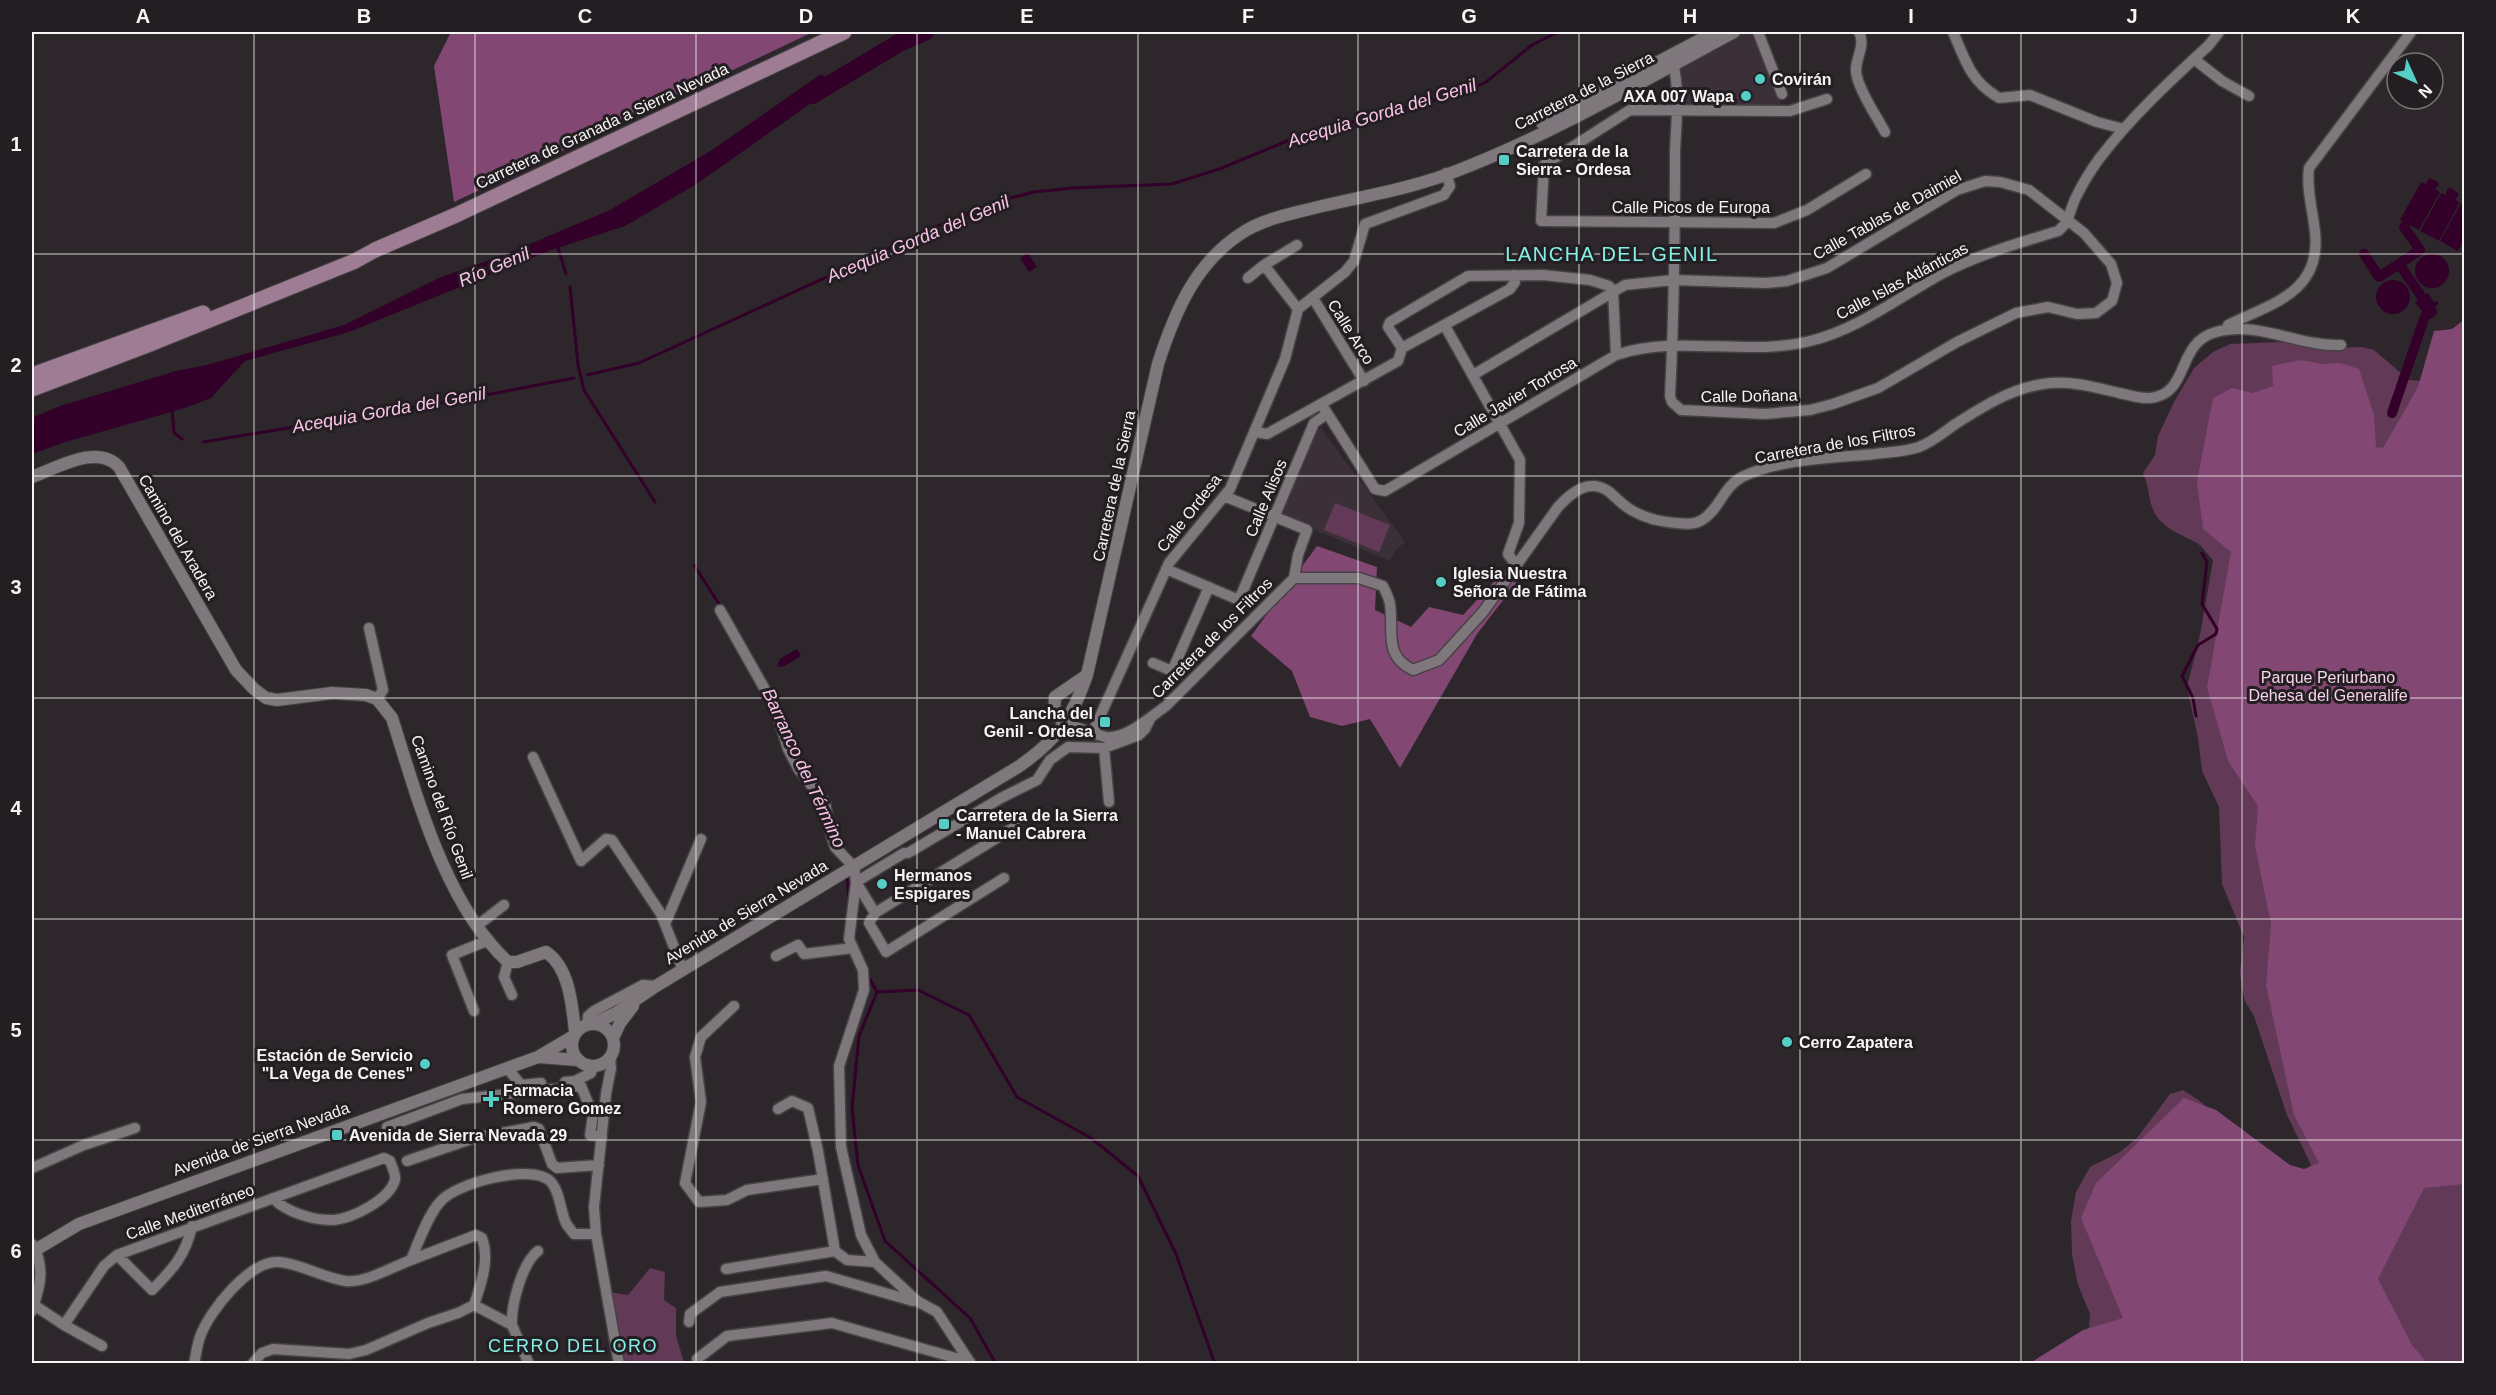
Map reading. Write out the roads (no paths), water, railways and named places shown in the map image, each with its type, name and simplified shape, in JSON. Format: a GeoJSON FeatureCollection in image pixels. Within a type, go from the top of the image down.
{"type":"FeatureCollection","features":[{"type":"Feature","properties":{"kind":"main road","name":"Carretera de Granada a Sierra Nevada"},"geometry":{"type":"LineString","coordinates":[[32,389],[245,307],[355,261],[844,32]]}},
{"type":"Feature","properties":{"kind":"main road","name":"Carretera de Granada a Sierra Nevada"},"geometry":{"type":"LineString","coordinates":[[32,375],[354,255],[375,250]]}},
{"type":"Feature","properties":{"kind":"street","name":"Carretera de la Sierra"},"geometry":{"type":"LineString","coordinates":[[854,867],[1026,761],[1042,750],[1065,723],[1080,696],[1087,675],[1158,364],[1181,300],[1211,259],[1229,243],[1262,223],[1285,215],[1396,189],[1456,172],[1602,103],[1734,32]]}},
{"type":"Feature","properties":{"kind":"street"},"geometry":{"type":"LineString","coordinates":[[1758,32],[1786,102]]}},
{"type":"Feature","properties":{"kind":"street"},"geometry":{"type":"LineString","coordinates":[[1859,32],[1862,48],[1856,67],[1857,78],[1884,132]]}},
{"type":"Feature","properties":{"kind":"street"},"geometry":{"type":"LineString","coordinates":[[1953,32],[1974,78],[1981,87],[1998,97],[2030,95],[2097,122],[2124,129]]}},
{"type":"Feature","properties":{"kind":"street"},"geometry":{"type":"LineString","coordinates":[[2068,221],[2078,191],[2098,160],[2124,129],[2209,45],[2219,32]]}},
{"type":"Feature","properties":{"kind":"street"},"geometry":{"type":"LineString","coordinates":[[2227,330],[2228,325],[2279,302],[2291,294],[2307,275],[2312,263],[2316,240],[2308,168],[2411,32]]}},
{"type":"Feature","properties":{"kind":"street","name":"Carretera de la Sierra"},"geometry":{"type":"LineString","coordinates":[[1446,173],[1713,33]]}},
{"type":"Feature","properties":{"kind":"street"},"geometry":{"type":"LineString","coordinates":[[1621,81],[1637,78],[1662,65],[1673,64],[1681,55],[1699,45],[1713,33]]}},
{"type":"Feature","properties":{"kind":"street"},"geometry":{"type":"LineString","coordinates":[[2194,59],[2222,81],[2249,96]]}},
{"type":"Feature","properties":{"kind":"street","name":"Calle Doñana"},"geometry":{"type":"LineString","coordinates":[[1673,64],[1676,111],[1675,222],[1670,396],[1672,402],[1681,410],[1765,414],[1788,413],[1833,404],[1878,388],[1957,342],[2016,313],[2048,307],[2088,315],[2105,308],[2116,292],[2116,274],[2111,264],[2084,233],[2068,221]]}},
{"type":"Feature","properties":{"kind":"street"},"geometry":{"type":"LineString","coordinates":[[1676,111],[1827,99]]}},
{"type":"Feature","properties":{"kind":"street","name":"Calle Picos de Europa"},"geometry":{"type":"LineString","coordinates":[[1676,111],[1630,110],[1544,165],[1541,221],[1774,223],[1807,210],[1866,174]]}},
{"type":"Feature","properties":{"kind":"street"},"geometry":{"type":"LineString","coordinates":[[1264,265],[1298,309],[1333,284],[1354,261],[1365,224],[1444,195],[1450,186],[1446,173]]}},
{"type":"Feature","properties":{"kind":"street","name":"Calle Tablas de Daimiel"},"geometry":{"type":"LineString","coordinates":[[1473,375],[1613,290],[1643,281],[1766,283],[1807,275],[1827,268],[1957,190],[1985,181],[2016,184],[2029,190],[2068,221]]}},
{"type":"Feature","properties":{"kind":"street","name":"Calle Islas Atlánticas"},"geometry":{"type":"LineString","coordinates":[[1672,347],[1789,345],[1830,336],[1856,324],[1953,269],[2012,244],[2058,231],[2068,221]]}},
{"type":"Feature","properties":{"kind":"street"},"geometry":{"type":"LineString","coordinates":[[1248,278],[1264,265],[1297,245]]}},
{"type":"Feature","properties":{"kind":"street"},"geometry":{"type":"LineString","coordinates":[[1401,348],[1510,289],[1515,282],[1514,275]]}},
{"type":"Feature","properties":{"kind":"street"},"geometry":{"type":"LineString","coordinates":[[1256,432],[1267,434],[1325,409],[1364,381],[1398,361],[1401,348],[1388,327],[1390,322],[1468,276],[1543,275],[1590,280],[1609,286],[1613,290],[1616,355]]}},
{"type":"Feature","properties":{"kind":"street","name":"Calle Arco"},"geometry":{"type":"LineString","coordinates":[[1313,298],[1364,381]]}},
{"type":"Feature","properties":{"kind":"street","name":"Calle Ordesa"},"geometry":{"type":"LineString","coordinates":[[1094,732],[1166,569],[1230,489],[1285,359],[1298,309]]}},
{"type":"Feature","properties":{"kind":"street"},"geometry":{"type":"LineString","coordinates":[[1445,326],[1520,460],[1520,523],[1508,554],[1517,566]]}},
{"type":"Feature","properties":{"kind":"street","name":"Carretera de los Filtros"},"geometry":{"type":"LineString","coordinates":[[1065,723],[1109,737],[1121,735],[1166,706],[1294,578],[1359,578],[1383,586],[1390,602],[1391,644],[1401,664],[1413,670],[1439,660],[1483,612],[1558,507],[1569,496],[1586,486],[1594,486],[1607,491],[1625,506],[1647,517],[1670,523],[1696,523],[1716,507],[1731,484],[1755,472],[1811,460],[1918,447],[1995,400],[2028,387],[2044,384],[2079,384],[2141,398],[2160,396],[2176,384],[2186,358],[2198,342],[2215,332],[2248,330],[2326,346],[2341,345]]}},
{"type":"Feature","properties":{"kind":"street","name":"Calle Javier Tortosa"},"geometry":{"type":"LineString","coordinates":[[1325,409],[1379,492],[1385,492],[1616,355],[1641,348],[1672,347]]}},
{"type":"Feature","properties":{"kind":"street","name":"Calle Alisos"},"geometry":{"type":"LineString","coordinates":[[1209,587],[1239,600],[1314,423],[1325,409]]}},
{"type":"Feature","properties":{"kind":"street","name":"Camino del Aradera"},"geometry":{"type":"LineString","coordinates":[[32,477],[84,459],[101,456],[112,459],[169,551],[177,570],[236,670],[266,698],[277,700],[332,693],[366,695],[377,699]]}},
{"type":"Feature","properties":{"kind":"street"},"geometry":{"type":"LineString","coordinates":[[1224,496],[1307,530],[1294,578]]}},
{"type":"Feature","properties":{"kind":"street"},"geometry":{"type":"LineString","coordinates":[[1153,663],[1172,671],[1209,587],[1166,569]]}},
{"type":"Feature","properties":{"kind":"street"},"geometry":{"type":"LineString","coordinates":[[720,609],[775,707],[788,749],[799,770],[825,802],[835,847],[854,867],[856,882],[849,939],[862,970],[864,990],[839,1066],[841,1147],[861,1235],[875,1262],[917,1301]]}},
{"type":"Feature","properties":{"kind":"street"},"geometry":{"type":"LineString","coordinates":[[369,628],[383,690],[377,699]]}},
{"type":"Feature","properties":{"kind":"street"},"geometry":{"type":"LineString","coordinates":[[1065,723],[1054,712],[1055,697],[1087,675]]}},
{"type":"Feature","properties":{"kind":"street","name":"Camino del Río Genil"},"geometry":{"type":"LineString","coordinates":[[377,699],[392,718],[413,786],[459,902],[508,962]]}},
{"type":"Feature","properties":{"kind":"street"},"geometry":{"type":"LineString","coordinates":[[856,882],[1001,798],[1037,780],[1050,760],[1068,747],[1104,748],[1138,735],[1146,729],[1151,716]]}},
{"type":"Feature","properties":{"kind":"street"},"geometry":{"type":"LineString","coordinates":[[1104,748],[1109,802]]}},
{"type":"Feature","properties":{"kind":"street"},"geometry":{"type":"LineString","coordinates":[[533,757],[581,861],[606,838],[612,840],[661,914],[682,970]]}},
{"type":"Feature","properties":{"kind":"street"},"geometry":{"type":"LineString","coordinates":[[1004,879],[886,952],[869,923],[875,913],[1016,826]]}},
{"type":"Feature","properties":{"kind":"street"},"geometry":{"type":"LineString","coordinates":[[665,924],[701,839]]}},
{"type":"Feature","properties":{"kind":"street","name":"Avenida de Sierra Nevada"},"geometry":{"type":"LineString","coordinates":[[656,986],[643,985],[594,1011],[588,1016],[590,1024],[637,1000],[682,970],[854,867]]}},
{"type":"Feature","properties":{"kind":"street"},"geometry":{"type":"LineString","coordinates":[[856,882],[875,913]]}},
{"type":"Feature","properties":{"kind":"street"},"geometry":{"type":"LineString","coordinates":[[478,925],[504,905]]}},
{"type":"Feature","properties":{"kind":"street"},"geometry":{"type":"LineString","coordinates":[[474,1011],[452,955],[489,940]]}},
{"type":"Feature","properties":{"kind":"street"},"geometry":{"type":"LineString","coordinates":[[776,956],[798,945],[804,954],[853,948]]}},
{"type":"Feature","properties":{"kind":"street"},"geometry":{"type":"LineString","coordinates":[[512,995],[504,977],[508,962],[517,962],[546,952],[552,956],[559,964],[574,1009],[572,1049],[577,1060],[594,1067],[601,1077],[606,1094]]}},
{"type":"Feature","properties":{"kind":"street","name":"Avenida de Sierra Nevada"},"geometry":{"type":"LineString","coordinates":[[613,1038],[620,1023],[637,1000]]}},
{"type":"Feature","properties":{"kind":"street"},"geometry":{"type":"LineString","coordinates":[[734,1006],[701,1037],[696,1057],[701,1102],[685,1183],[699,1202],[727,1200],[747,1190],[823,1179]]}},
{"type":"Feature","properties":{"kind":"street"},"geometry":{"type":"LineString","coordinates":[[574,1009],[590,1024],[607,1029],[613,1038],[614,1049],[610,1059],[594,1207],[596,1234],[619,1364]]}},
{"type":"Feature","properties":{"kind":"street"},"geometry":{"type":"LineString","coordinates":[[573,1034],[590,1024]]}},
{"type":"Feature","properties":{"kind":"street","name":"Avenida de Sierra Nevada"},"geometry":{"type":"LineString","coordinates":[[33,1249],[79,1224],[538,1057],[573,1034]]}},
{"type":"Feature","properties":{"kind":"street","name":"Avenida de Sierra Nevada"},"geometry":{"type":"LineString","coordinates":[[538,1057],[577,1060]]}},
{"type":"Feature","properties":{"kind":"street"},"geometry":{"type":"LineString","coordinates":[[594,1067],[603,1065],[610,1059]]}},
{"type":"Feature","properties":{"kind":"street"},"geometry":{"type":"LineString","coordinates":[[507,1068],[521,1085],[575,1081],[591,1073],[594,1067]]}},
{"type":"Feature","properties":{"kind":"street"},"geometry":{"type":"LineString","coordinates":[[387,1127],[462,1099],[581,1086],[593,1115],[590,1135],[602,1137]]}},
{"type":"Feature","properties":{"kind":"street"},"geometry":{"type":"LineString","coordinates":[[778,1109],[792,1101],[808,1108],[835,1251],[847,1260],[875,1262]]}},
{"type":"Feature","properties":{"kind":"street"},"geometry":{"type":"LineString","coordinates":[[407,1161],[474,1138],[534,1127],[539,1129],[552,1164],[558,1168],[599,1165]]}},
{"type":"Feature","properties":{"kind":"street"},"geometry":{"type":"LineString","coordinates":[[32,1168],[84,1145],[135,1128]]}},
{"type":"Feature","properties":{"kind":"street","name":"Calle Mediterráneo"},"geometry":{"type":"LineString","coordinates":[[117,1255],[192,1226],[384,1158],[390,1161],[394,1172],[394,1181],[375,1205],[336,1220],[323,1220],[296,1212],[279,1206],[273,1198]]}},
{"type":"Feature","properties":{"kind":"street"},"geometry":{"type":"LineString","coordinates":[[411,1260],[438,1203],[451,1191],[507,1175],[533,1175],[549,1180],[556,1191],[566,1223],[574,1234],[596,1234]]}},
{"type":"Feature","properties":{"kind":"street"},"geometry":{"type":"LineString","coordinates":[[64,1325],[104,1266],[117,1255],[152,1290],[166,1276],[188,1246],[192,1226]]}},
{"type":"Feature","properties":{"kind":"street"},"geometry":{"type":"LineString","coordinates":[[194,1364],[200,1336],[216,1308],[246,1275],[260,1264],[279,1262],[346,1281],[359,1279],[476,1235],[482,1238],[485,1247],[483,1279],[474,1305],[366,1350],[348,1354],[273,1349],[262,1353],[252,1364]]}},
{"type":"Feature","properties":{"kind":"street"},"geometry":{"type":"LineString","coordinates":[[33,1249],[41,1260],[41,1274],[32,1307],[102,1346]]}},
{"type":"Feature","properties":{"kind":"street"},"geometry":{"type":"LineString","coordinates":[[529,1364],[512,1325],[511,1314],[522,1276],[532,1255],[538,1251]]}},
{"type":"Feature","properties":{"kind":"street"},"geometry":{"type":"LineString","coordinates":[[726,1269],[835,1251]]}},
{"type":"Feature","properties":{"kind":"street"},"geometry":{"type":"LineString","coordinates":[[688,1322],[690,1314],[720,1292],[826,1276],[917,1301],[937,1312],[971,1363]]}},
{"type":"Feature","properties":{"kind":"street"},"geometry":{"type":"LineString","coordinates":[[474,1305],[512,1325]]}},
{"type":"Feature","properties":{"kind":"street"},"geometry":{"type":"LineString","coordinates":[[697,1359],[727,1336],[832,1323],[971,1363]]}},
{"type":"Feature","properties":{"kind":"water"},"geometry":{"type":"Polygon","coordinates":[[[821,74],[837,85],[695,185],[625,226],[551,250],[349,332],[245,361],[211,398],[185,408],[62,443],[32,454],[32,418],[60,406],[176,371],[207,365],[344,325],[439,278],[506,254],[610,210],[712,150],[821,74]]]}},
{"type":"Feature","properties":{"kind":"water"},"geometry":{"type":"Polygon","coordinates":[[[2429,178],[2438,182],[2439,185],[2435,189],[2440,192],[2419,230],[2400,220],[2421,182],[2426,184],[2429,178]]]}},
{"type":"Feature","properties":{"kind":"water"},"geometry":{"type":"Polygon","coordinates":[[[2451,188],[2459,194],[2455,200],[2460,202],[2439,241],[2420,231],[2441,193],[2446,195],[2447,189],[2451,188]]]}},
{"type":"Feature","properties":{"kind":"water"},"geometry":{"type":"Polygon","coordinates":[[[2461,203],[2464,205],[2464,240],[2458,251],[2440,241],[2461,203]]]}},
{"type":"Feature","properties":{"kind":"water"},"geometry":{"type":"Polygon","coordinates":[[[1028,253],[1037,267],[1029,272],[1020,258],[1028,253]]]}},
{"type":"Feature","properties":{"kind":"water"},"geometry":{"type":"Polygon","coordinates":[[[2432,254],[2444,259],[2449,271],[2444,283],[2432,288],[2420,283],[2415,271],[2420,259],[2432,254]]]}},
{"type":"Feature","properties":{"kind":"water"},"geometry":{"type":"Polygon","coordinates":[[[2393,280],[2405,285],[2410,297],[2405,309],[2393,314],[2381,309],[2376,297],[2381,285],[2393,280]]]}},
{"type":"Feature","properties":{"kind":"water"},"geometry":{"type":"Polygon","coordinates":[[[2428,293],[2434,302],[2437,301],[2439,304],[2424,314],[2415,302],[2428,293]]]}},
{"type":"Feature","properties":{"kind":"water"},"geometry":{"type":"Polygon","coordinates":[[[797,649],[801,656],[783,667],[777,666],[780,659],[797,649]]]}},
{"type":"Feature","properties":{"kind":"waterway","name":"Río Genil"},"geometry":{"type":"LineString","coordinates":[[812,95],[899,43],[925,32]]}},
{"type":"Feature","properties":{"kind":"waterway","name":"Acequia Gorda del Genil"},"geometry":{"type":"LineString","coordinates":[[587,375],[639,363],[995,202],[1034,192],[1073,188],[1172,184],[1222,168],[1299,136],[1459,94],[1486,82],[1532,45],[1558,32]]}},
{"type":"Feature","properties":{"kind":"waterway"},"geometry":{"type":"LineString","coordinates":[[2364,254],[2379,277],[2420,250],[2404,227]]}},
{"type":"Feature","properties":{"kind":"waterway","name":"Barranco del Término"},"geometry":{"type":"LineString","coordinates":[[557,244],[566,274]]}},
{"type":"Feature","properties":{"kind":"waterway"},"geometry":{"type":"LineString","coordinates":[[2392,413],[2425,316],[2432,312],[2399,264]]}},
{"type":"Feature","properties":{"kind":"waterway","name":"Barranco del Término"},"geometry":{"type":"LineString","coordinates":[[570,287],[578,365],[584,390],[655,502]]}},
{"type":"Feature","properties":{"kind":"waterway","name":"Acequia Gorda del Genil"},"geometry":{"type":"LineString","coordinates":[[203,442],[465,399],[574,378]]}},
{"type":"Feature","properties":{"kind":"waterway","name":"Acequia Gorda del Genil"},"geometry":{"type":"LineString","coordinates":[[172,410],[174,433],[182,439]]}},
{"type":"Feature","properties":{"kind":"waterway"},"geometry":{"type":"LineString","coordinates":[[2196,716],[2193,698],[2182,676],[2198,645],[2216,634],[2217,629],[2202,604],[2207,562],[2202,553]]}},
{"type":"Feature","properties":{"kind":"waterway","name":"Barranco del Término"},"geometry":{"type":"LineString","coordinates":[[694,565],[721,607]]}},
{"type":"Feature","properties":{"kind":"waterway","name":"Barranco del Término"},"geometry":{"type":"LineString","coordinates":[[791,741],[807,772]]}},
{"type":"Feature","properties":{"kind":"waterway","name":"Barranco del Término"},"geometry":{"type":"LineString","coordinates":[[835,829],[844,851]]}},
{"type":"Feature","properties":{"kind":"waterway","name":"Barranco del Término"},"geometry":{"type":"LineString","coordinates":[[847,875],[849,901]]}},
{"type":"Feature","properties":{"kind":"waterway","name":"Barranco del Término"},"geometry":{"type":"LineString","coordinates":[[867,974],[877,992],[859,1036],[852,1108],[858,1165],[885,1241],[970,1318],[996,1364]]}},
{"type":"Feature","properties":{"kind":"waterway"},"geometry":{"type":"LineString","coordinates":[[877,992],[918,990],[969,1015],[1017,1097],[1091,1138],[1138,1176],[1176,1254],[1215,1364]]}},
{"type":"Feature","properties":{"kind":"place","name":"Covirán"},"geometry":{"type":"Point","coordinates":[1760,79]}},
{"type":"Feature","properties":{"kind":"place","name":"AXA 007 Wapa"},"geometry":{"type":"Point","coordinates":[1746,96]}},
{"type":"Feature","properties":{"kind":"place","name":"Carretera de la Sierra - Ordesa"},"geometry":{"type":"Point","coordinates":[1504,160]}},
{"type":"Feature","properties":{"kind":"place","name":"Iglesia Nuestra Señora de Fátima"},"geometry":{"type":"Point","coordinates":[1441,582]}},
{"type":"Feature","properties":{"kind":"place","name":"Lancha del Genil - Ordesa"},"geometry":{"type":"Point","coordinates":[1105,722]}},
{"type":"Feature","properties":{"kind":"place","name":"Carretera de la Sierra - Manuel Cabrera"},"geometry":{"type":"Point","coordinates":[944,824]}},
{"type":"Feature","properties":{"kind":"place","name":"Hermanos Espigares"},"geometry":{"type":"Point","coordinates":[882,884]}},
{"type":"Feature","properties":{"kind":"place","name":"Cerro Zapatera"},"geometry":{"type":"Point","coordinates":[1787,1042]}},
{"type":"Feature","properties":{"kind":"place","name":"Estación de Servicio \"La Vega de Cenes\""},"geometry":{"type":"Point","coordinates":[425,1064]}},
{"type":"Feature","properties":{"kind":"place","name":"Farmacia Romero Gomez"},"geometry":{"type":"Point","coordinates":[491,1099]}},
{"type":"Feature","properties":{"kind":"place","name":"Avenida de Sierra Nevada 29"},"geometry":{"type":"Point","coordinates":[337,1135]}},
{"type":"Feature","properties":{"kind":"district","name":"LANCHA DEL GENIL"},"geometry":{"type":"Point","coordinates":[1612,254]}},
{"type":"Feature","properties":{"kind":"district","name":"CERRO DEL ORO"},"geometry":{"type":"Point","coordinates":[573,1346]}},
{"type":"Feature","properties":{"kind":"park label","name":"Parque Periurbano Dehesa del Generalife"},"geometry":{"type":"Point","coordinates":[2328,686]}}]}
